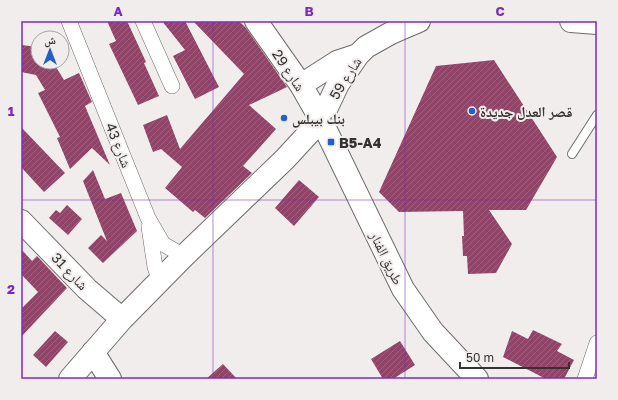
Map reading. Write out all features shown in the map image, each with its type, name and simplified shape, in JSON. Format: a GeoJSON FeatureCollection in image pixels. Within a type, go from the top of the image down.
{"type":"FeatureCollection","features":[{"type":"Feature","properties":{"kind":"street","name":"شارع 43"},"geometry":{"type":"LineString","coordinates":[[69,21],[148,218],[163,244],[184,256]]}},
{"type":"Feature","properties":{"kind":"street"},"geometry":{"type":"LineString","coordinates":[[143,21],[172,86]]}},
{"type":"Feature","properties":{"kind":"street","name":"شارع 29"},"geometry":{"type":"LineString","coordinates":[[256,21],[301,85],[321,120]]}},
{"type":"Feature","properties":{"kind":"street","name":"شارع 59"},"geometry":{"type":"LineString","coordinates":[[70,379],[122,319],[184,256],[285,159],[321,120],[338,84],[358,55],[366,48],[391,33],[419,21]]}},
{"type":"Feature","properties":{"kind":"street"},"geometry":{"type":"LineString","coordinates":[[571,21],[597,22]]}},
{"type":"Feature","properties":{"kind":"street"},"geometry":{"type":"LineString","coordinates":[[301,85],[337,62],[358,55]]}},
{"type":"Feature","properties":{"kind":"street","name":"طريق الفنار"},"geometry":{"type":"LineString","coordinates":[[321,120],[403,289],[433,332],[477,379]]}},
{"type":"Feature","properties":{"kind":"street"},"geometry":{"type":"LineString","coordinates":[[148,218],[155,267],[160,281]]}},
{"type":"Feature","properties":{"kind":"street","name":"شارع 31"},"geometry":{"type":"LineString","coordinates":[[21,221],[87,289],[122,319]]}},
{"type":"Feature","properties":{"kind":"street"},"geometry":{"type":"LineString","coordinates":[[585,379],[597,343]]}},
{"type":"Feature","properties":{"kind":"street"},"geometry":{"type":"LineString","coordinates":[[93,352],[110,379]]}},
{"type":"Feature","properties":{"kind":"lane"},"geometry":{"type":"LineString","coordinates":[[572,154],[597,115]]}},
{"type":"Feature","properties":{"kind":"building"},"geometry":{"type":"Polygon","coordinates":[[[107,21],[127,21],[146,62],[144,63],[159,96],[138,105],[109,44],[116,41],[107,21]]]}},
{"type":"Feature","properties":{"kind":"building"},"geometry":{"type":"Polygon","coordinates":[[[162,21],[185,21],[219,87],[195,99],[173,56],[185,50],[162,21]]]}},
{"type":"Feature","properties":{"kind":"building"},"geometry":{"type":"Polygon","coordinates":[[[193,21],[239,21],[246,28],[287,87],[249,105],[276,129],[243,166],[252,173],[205,218],[195,210],[193,212],[165,188],[182,167],[161,149],[153,152],[143,125],[167,115],[180,149],[244,74],[193,21]]]}},
{"type":"Feature","properties":{"kind":"building"},"geometry":{"type":"Polygon","coordinates":[[[21,45],[30,46],[30,70],[58,70],[64,80],[79,73],[92,102],[85,106],[110,165],[92,148],[70,169],[57,138],[60,137],[38,93],[45,90],[36,75],[21,72],[21,45]]]}},
{"type":"Feature","properties":{"kind":"building","name":"قصر العدل جديدة"},"geometry":{"type":"Polygon","coordinates":[[[494,60],[557,157],[526,210],[489,210],[512,244],[496,273],[468,274],[467,256],[463,256],[463,211],[399,212],[379,192],[436,66],[494,60]]]}},
{"type":"Feature","properties":{"kind":"building"},"geometry":{"type":"Polygon","coordinates":[[[21,127],[65,173],[44,192],[21,167],[21,127]]]}},
{"type":"Feature","properties":{"kind":"building"},"geometry":{"type":"Polygon","coordinates":[[[93,170],[105,199],[121,193],[137,231],[103,263],[88,248],[101,235],[107,241],[83,181],[93,170]]]}},
{"type":"Feature","properties":{"kind":"building"},"geometry":{"type":"Polygon","coordinates":[[[299,180],[319,197],[294,226],[275,208],[299,180]]]}},
{"type":"Feature","properties":{"kind":"building"},"geometry":{"type":"Polygon","coordinates":[[[67,205],[82,219],[68,235],[49,218],[56,210],[60,213],[67,205]]]}},
{"type":"Feature","properties":{"kind":"building"},"geometry":{"type":"Polygon","coordinates":[[[21,249],[32,261],[37,256],[67,288],[21,337],[21,309],[38,292],[21,274],[21,249]]]}},
{"type":"Feature","properties":{"kind":"building"},"geometry":{"type":"Polygon","coordinates":[[[533,330],[562,344],[557,351],[574,360],[564,379],[546,379],[503,357],[512,331],[528,339],[533,330]]]}},
{"type":"Feature","properties":{"kind":"building"},"geometry":{"type":"Polygon","coordinates":[[[55,331],[68,342],[46,367],[33,355],[55,331]]]}},
{"type":"Feature","properties":{"kind":"building"},"geometry":{"type":"Polygon","coordinates":[[[400,341],[415,365],[393,379],[383,379],[371,359],[400,341]]]}},
{"type":"Feature","properties":{"kind":"building"},"geometry":{"type":"Polygon","coordinates":[[[223,364],[237,379],[206,379],[223,364]]]}},
{"type":"Feature","properties":{"kind":"place","name":"قصر العدل جديدة"},"geometry":{"type":"Point","coordinates":[472,111]}},
{"type":"Feature","properties":{"kind":"place","name":"بنك بيبلس"},"geometry":{"type":"Point","coordinates":[284,118]}},
{"type":"Feature","properties":{"kind":"place","name":"B5-A4"},"geometry":{"type":"Point","coordinates":[331,142]}}]}
